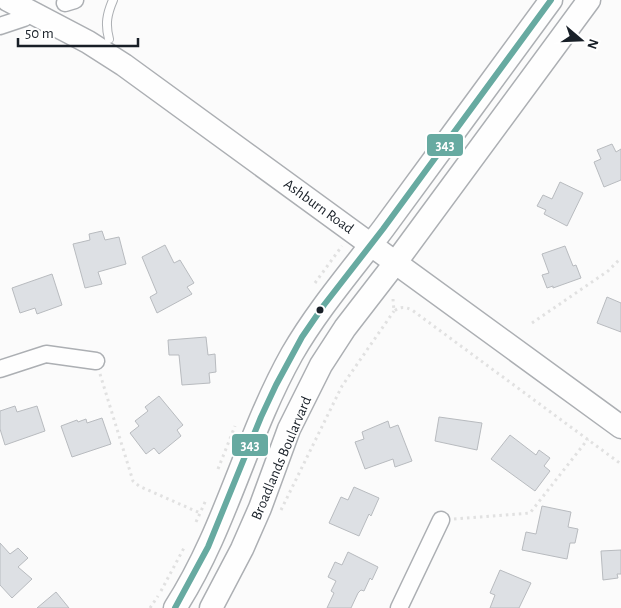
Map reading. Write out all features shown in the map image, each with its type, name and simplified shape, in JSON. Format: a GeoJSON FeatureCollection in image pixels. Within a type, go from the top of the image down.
{"type":"FeatureCollection","features":[{"type":"Feature","properties":{"kind":"main road","name":"Ashburn Road"},"geometry":{"type":"LineString","coordinates":[[8,0],[88,42],[124,65],[621,426]]}},
{"type":"Feature","properties":{"kind":"main road"},"geometry":{"type":"LineString","coordinates":[[175,608],[199,566],[219,525],[255,433],[292,354],[338,287],[551,0]]}},
{"type":"Feature","properties":{"kind":"main road","name":"Broadlands Boularvard"},"geometry":{"type":"LineString","coordinates":[[211,608],[242,549],[260,508],[289,429],[321,365],[345,328],[396,262],[589,0]]}},
{"type":"Feature","properties":{"kind":"street"},"geometry":{"type":"LineString","coordinates":[[0,26],[24,18],[30,12]]}},
{"type":"Feature","properties":{"kind":"street"},"geometry":{"type":"LineString","coordinates":[[0,369],[46,354],[96,361]]}},
{"type":"Feature","properties":{"kind":"street"},"geometry":{"type":"LineString","coordinates":[[399,608],[441,520]]}},
{"type":"Feature","properties":{"kind":"lane"},"geometry":{"type":"LineString","coordinates":[[110,39],[106,28],[107,14],[113,0]]}},
{"type":"Feature","properties":{"kind":"path"},"geometry":{"type":"LineString","coordinates":[[532,323],[608,271],[621,258]]}},
{"type":"Feature","properties":{"kind":"path"},"geometry":{"type":"LineString","coordinates":[[393,298],[394,311]]}},
{"type":"Feature","properties":{"kind":"path"},"geometry":{"type":"LineString","coordinates":[[280,512],[342,386],[394,311],[399,307],[412,310],[621,464]]}},
{"type":"Feature","properties":{"kind":"path"},"geometry":{"type":"LineString","coordinates":[[96,361],[133,481],[139,486],[200,512]]}},
{"type":"Feature","properties":{"kind":"path"},"geometry":{"type":"LineString","coordinates":[[441,520],[530,513],[588,439]]}},
{"type":"Feature","properties":{"kind":"building"},"geometry":{"type":"Polygon","coordinates":[[[612,144],[616,152],[621,149],[621,180],[604,187],[594,162],[601,159],[597,150],[612,144]]]}},
{"type":"Feature","properties":{"kind":"building"},"geometry":{"type":"Polygon","coordinates":[[[560,182],[583,193],[567,226],[544,214],[546,210],[537,206],[543,195],[552,199],[560,182]]]}},
{"type":"Feature","properties":{"kind":"building"},"geometry":{"type":"Polygon","coordinates":[[[102,231],[105,240],[119,237],[126,264],[98,272],[102,284],[85,288],[73,244],[90,240],[89,234],[102,231]]]}},
{"type":"Feature","properties":{"kind":"building"},"geometry":{"type":"Polygon","coordinates":[[[165,245],[174,263],[180,260],[194,283],[187,287],[192,294],[157,313],[150,297],[157,293],[142,257],[165,245]]]}},
{"type":"Feature","properties":{"kind":"building"},"geometry":{"type":"Polygon","coordinates":[[[565,246],[573,266],[576,265],[581,278],[553,288],[553,286],[547,288],[542,275],[549,273],[542,254],[565,246]]]}},
{"type":"Feature","properties":{"kind":"building"},"geometry":{"type":"Polygon","coordinates":[[[52,274],[62,305],[37,314],[35,308],[20,313],[12,288],[52,274]]]}},
{"type":"Feature","properties":{"kind":"building"},"geometry":{"type":"Polygon","coordinates":[[[607,297],[621,303],[621,332],[597,323],[607,297]]]}},
{"type":"Feature","properties":{"kind":"building"},"geometry":{"type":"Polygon","coordinates":[[[206,337],[208,355],[215,354],[216,372],[209,373],[210,383],[182,385],[179,355],[169,355],[168,340],[206,337]]]}},
{"type":"Feature","properties":{"kind":"building"},"geometry":{"type":"Polygon","coordinates":[[[159,396],[183,425],[177,430],[181,436],[159,454],[154,448],[146,454],[130,433],[139,426],[135,421],[148,411],[145,407],[159,396]]]}},
{"type":"Feature","properties":{"kind":"building"},"geometry":{"type":"Polygon","coordinates":[[[15,406],[17,412],[37,406],[45,431],[5,445],[0,429],[0,411],[15,406]]]}},
{"type":"Feature","properties":{"kind":"building"},"geometry":{"type":"Polygon","coordinates":[[[439,417],[482,423],[477,450],[435,441],[439,417]]]}},
{"type":"Feature","properties":{"kind":"building"},"geometry":{"type":"Polygon","coordinates":[[[102,418],[111,444],[72,457],[61,426],[77,420],[78,422],[86,419],[87,423],[102,418]]]}},
{"type":"Feature","properties":{"kind":"building"},"geometry":{"type":"Polygon","coordinates":[[[388,421],[390,428],[398,425],[412,461],[395,467],[393,459],[365,469],[355,442],[364,439],[362,432],[388,421]]]}},
{"type":"Feature","properties":{"kind":"building"},"geometry":{"type":"Polygon","coordinates":[[[510,435],[536,455],[539,450],[550,458],[544,466],[550,471],[535,491],[491,459],[510,435]]]}},
{"type":"Feature","properties":{"kind":"building"},"geometry":{"type":"Polygon","coordinates":[[[354,487],[379,498],[359,536],[329,523],[341,497],[348,500],[354,487]]]}},
{"type":"Feature","properties":{"kind":"building"},"geometry":{"type":"Polygon","coordinates":[[[542,506],[571,512],[568,527],[578,529],[575,543],[570,543],[567,559],[522,550],[526,532],[536,534],[542,506]]]}},
{"type":"Feature","properties":{"kind":"building"},"geometry":{"type":"Polygon","coordinates":[[[0,543],[10,554],[18,548],[28,558],[18,567],[32,579],[12,598],[0,585],[0,543]]]}},
{"type":"Feature","properties":{"kind":"building"},"geometry":{"type":"Polygon","coordinates":[[[621,550],[621,574],[617,574],[618,578],[603,580],[601,551],[621,550]]]}},
{"type":"Feature","properties":{"kind":"building"},"geometry":{"type":"Polygon","coordinates":[[[348,552],[378,567],[364,591],[361,590],[358,593],[351,608],[327,608],[334,593],[331,591],[336,581],[328,577],[335,562],[342,565],[348,552]]]}},
{"type":"Feature","properties":{"kind":"building"},"geometry":{"type":"Polygon","coordinates":[[[500,570],[531,583],[519,608],[490,608],[495,595],[490,593],[500,570]]]}},
{"type":"Feature","properties":{"kind":"building"},"geometry":{"type":"Polygon","coordinates":[[[56,592],[69,608],[37,608],[56,592]]]}},
{"type":"Feature","properties":{"kind":"transit line","name":"343"},"geometry":{"type":"LineString","coordinates":[[175,608],[208,547],[261,417],[302,337],[551,0]]}}]}
